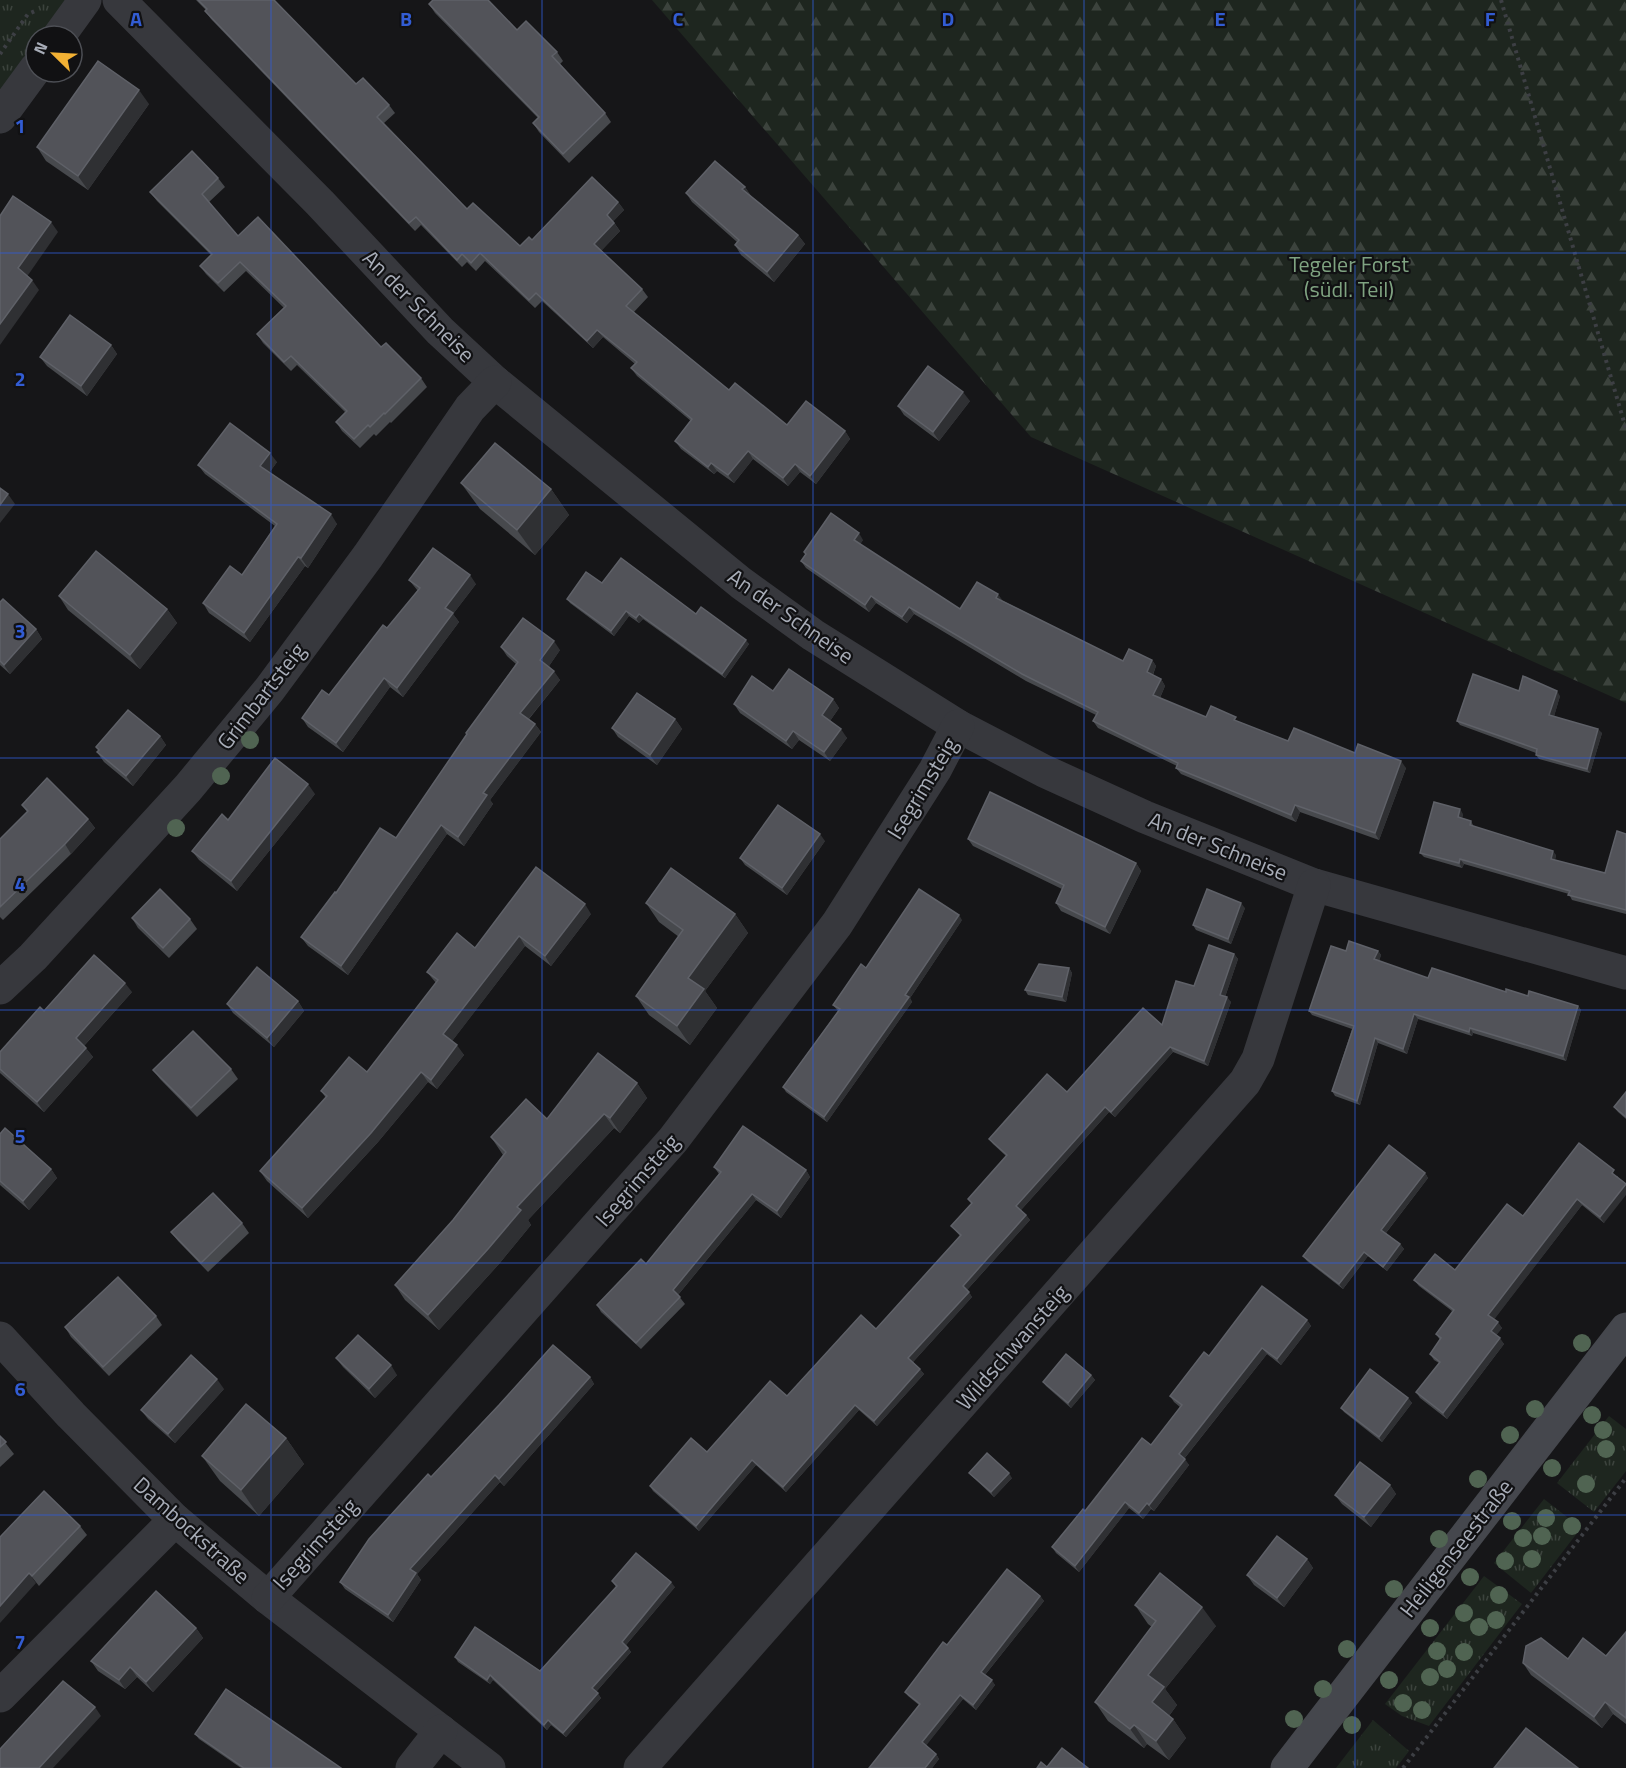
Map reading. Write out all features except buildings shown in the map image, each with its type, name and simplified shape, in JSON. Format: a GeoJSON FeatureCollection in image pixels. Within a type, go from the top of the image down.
{"type":"FeatureCollection","features":[{"type":"Feature","properties":{"kind":"main road","name":"Heiligenseestraße"},"geometry":{"type":"LineString","coordinates":[[1287,1768],[1626,1329]]}},
{"type":"Feature","properties":{"kind":"street"},"geometry":{"type":"LineString","coordinates":[[68,24],[86,0]]}},
{"type":"Feature","properties":{"kind":"street","name":"An der Schneise"},"geometry":{"type":"LineString","coordinates":[[119,0],[320,203],[440,331],[495,382],[741,583],[813,635],[958,726],[1044,771],[1145,817],[1314,885],[1626,973]]}},
{"type":"Feature","properties":{"kind":"street"},"geometry":{"type":"LineString","coordinates":[[0,117],[24,84]]}},
{"type":"Feature","properties":{"kind":"street","name":"Grimbartsteig"},"geometry":{"type":"LineString","coordinates":[[0,988],[33,957],[180,797],[269,690],[368,556],[470,408],[495,382]]}},
{"type":"Feature","properties":{"kind":"street","name":"Isegrimsteig"},"geometry":{"type":"LineString","coordinates":[[268,1598],[673,1140],[837,924],[935,770],[958,726]]}},
{"type":"Feature","properties":{"kind":"street","name":"Wildschwansteig"},"geometry":{"type":"LineString","coordinates":[[640,1768],[1245,1082],[1258,1059],[1314,885]]}},
{"type":"Feature","properties":{"kind":"street","name":"Dambockstraße"},"geometry":{"type":"LineString","coordinates":[[0,1338],[71,1415],[175,1520],[268,1598],[489,1768]]}},
{"type":"Feature","properties":{"kind":"street"},"geometry":{"type":"LineString","coordinates":[[0,1696],[175,1520]]}},
{"type":"Feature","properties":{"kind":"street"},"geometry":{"type":"LineString","coordinates":[[412,1768],[441,1731]]}},
{"type":"Feature","properties":{"kind":"path"},"geometry":{"type":"LineString","coordinates":[[1501,0],[1626,429]]}},
{"type":"Feature","properties":{"kind":"path"},"geometry":{"type":"LineString","coordinates":[[0,54],[28,14],[38,9]]}},
{"type":"Feature","properties":{"kind":"path"},"geometry":{"type":"LineString","coordinates":[[1402,1768],[1626,1478]]}},
{"type":"Feature","properties":{"kind":"green space"},"geometry":{"type":"Polygon","coordinates":[[[0,0],[85,0],[68,24],[24,24],[24,84],[0,117],[0,0]]]}},
{"type":"Feature","properties":{"kind":"green space","name":"Tegeler Forst (südl. Teil)"},"geometry":{"type":"Polygon","coordinates":[[[652,0],[1626,0],[1626,703],[1031,437],[652,0]]]}},
{"type":"Feature","properties":{"kind":"green space"},"geometry":{"type":"Polygon","coordinates":[[[1609,1416],[1626,1429],[1626,1471],[1594,1512],[1557,1483],[1609,1416]]]}},
{"type":"Feature","properties":{"kind":"green space"},"geometry":{"type":"Polygon","coordinates":[[[1544,1499],[1581,1528],[1531,1593],[1494,1563],[1544,1499]]]}},
{"type":"Feature","properties":{"kind":"green space"},"geometry":{"type":"Polygon","coordinates":[[[1484,1576],[1522,1604],[1429,1726],[1402,1716],[1385,1704],[1484,1576]]]}},
{"type":"Feature","properties":{"kind":"green space"},"geometry":{"type":"Polygon","coordinates":[[[1373,1720],[1409,1751],[1396,1768],[1336,1768],[1373,1720]]]}}]}
